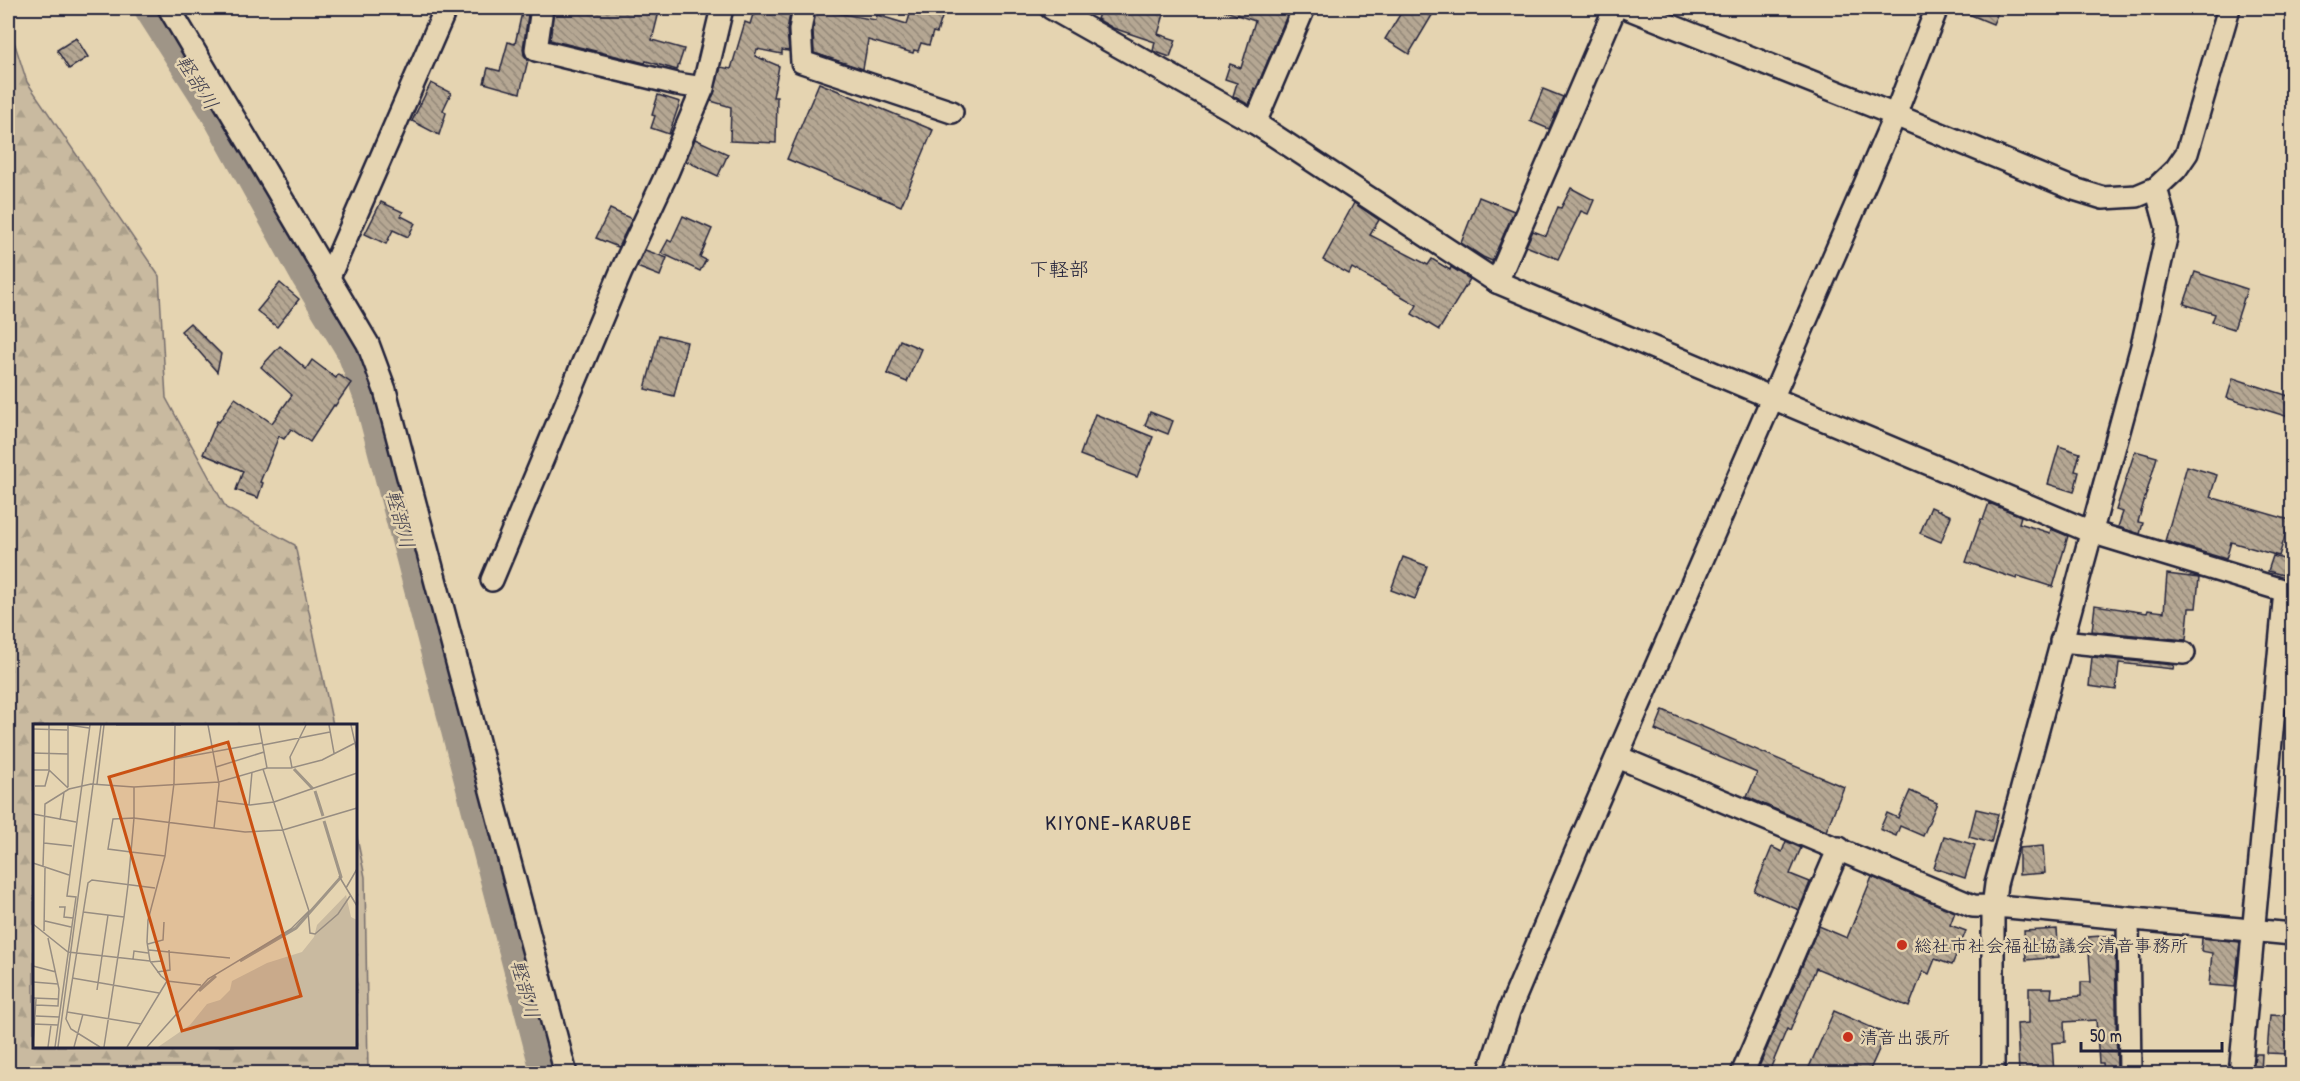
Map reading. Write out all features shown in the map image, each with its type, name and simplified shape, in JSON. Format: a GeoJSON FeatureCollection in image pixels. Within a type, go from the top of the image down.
{"type":"FeatureCollection","features":[{"type":"Feature","properties":{"kind":"street"},"geometry":{"type":"LineString","coordinates":[[168,8],[368,344],[385,390],[566,1074]]}},
{"type":"Feature","properties":{"kind":"street"},"geometry":{"type":"LineString","coordinates":[[329,277],[446,8]]}},
{"type":"Feature","properties":{"kind":"street"},"geometry":{"type":"LineString","coordinates":[[542,8],[536,50],[677,84],[703,88]]}},
{"type":"Feature","properties":{"kind":"street"},"geometry":{"type":"LineString","coordinates":[[492,580],[621,272],[668,171],[703,88],[722,8]]}},
{"type":"Feature","properties":{"kind":"street"},"geometry":{"type":"LineString","coordinates":[[804,8],[800,30],[802,62],[952,112]]}},
{"type":"Feature","properties":{"kind":"street"},"geometry":{"type":"LineString","coordinates":[[1051,8],[1255,123],[1497,282],[2091,532],[2289,592],[2240,1074]]}},
{"type":"Feature","properties":{"kind":"street"},"geometry":{"type":"LineString","coordinates":[[1255,123],[1304,8]]}},
{"type":"Feature","properties":{"kind":"street"},"geometry":{"type":"LineString","coordinates":[[1497,282],[1615,8]]}},
{"type":"Feature","properties":{"kind":"street"},"geometry":{"type":"LineString","coordinates":[[1627,8],[2074,189],[2103,198],[2137,196],[2156,188],[2176,169],[2187,153],[2229,8]]}},
{"type":"Feature","properties":{"kind":"street"},"geometry":{"type":"LineString","coordinates":[[1489,1074],[1509,1011],[1895,115],[1937,8]]}},
{"type":"Feature","properties":{"kind":"street"},"geometry":{"type":"LineString","coordinates":[[1993,1074],[1993,907],[1996,884],[2142,346],[2167,228],[2156,188]]}},
{"type":"Feature","properties":{"kind":"street"},"geometry":{"type":"LineString","coordinates":[[2061,641],[2184,653]]}},
{"type":"Feature","properties":{"kind":"street"},"geometry":{"type":"LineString","coordinates":[[1618,756],[1973,906],[2292,934]]}},
{"type":"Feature","properties":{"kind":"street"},"geometry":{"type":"LineString","coordinates":[[1742,1074],[1839,849]]}},
{"type":"Feature","properties":{"kind":"street"},"geometry":{"type":"LineString","coordinates":[[2128,919],[2130,1074]]}},
{"type":"Feature","properties":{"kind":"green space"},"geometry":{"type":"Polygon","coordinates":[[[8,23],[27,82],[159,276],[166,398],[226,508],[295,545],[333,724],[33,724],[33,1048],[357,1048],[357,838],[365,877],[368,1073],[8,1073],[8,23]]]}},
{"type":"Feature","properties":{"kind":"building"},"geometry":{"type":"Polygon","coordinates":[[[523,8],[529,8],[523,49],[528,60],[520,93],[484,83],[488,68],[500,71],[508,42],[515,44],[523,8]]]}},
{"type":"Feature","properties":{"kind":"building"},"geometry":{"type":"Polygon","coordinates":[[[554,8],[595,8],[609,11],[609,8],[660,8],[652,40],[684,49],[677,70],[550,40],[554,8]]]}},
{"type":"Feature","properties":{"kind":"building"},"geometry":{"type":"Polygon","coordinates":[[[755,8],[791,8],[787,31],[789,51],[782,50],[782,54],[757,49],[755,56],[779,66],[773,97],[777,97],[776,143],[730,141],[731,107],[711,101],[721,67],[731,69],[745,22],[750,24],[755,8]]]}},
{"type":"Feature","properties":{"kind":"building"},"geometry":{"type":"Polygon","coordinates":[[[816,8],[837,8],[836,13],[876,20],[877,15],[907,24],[912,8],[945,8],[937,33],[933,32],[929,45],[921,43],[918,51],[914,50],[913,53],[868,40],[863,69],[814,53],[813,31],[816,8]]]}},
{"type":"Feature","properties":{"kind":"building"},"geometry":{"type":"Polygon","coordinates":[[[1101,8],[1166,8],[1158,34],[1176,40],[1170,57],[1153,51],[1155,42],[1113,28],[1097,19],[1101,8]]]}},
{"type":"Feature","properties":{"kind":"building"},"geometry":{"type":"Polygon","coordinates":[[[1222,8],[1290,8],[1256,89],[1254,88],[1249,105],[1233,96],[1237,83],[1225,79],[1230,64],[1241,68],[1255,21],[1222,10],[1222,8]]]}},
{"type":"Feature","properties":{"kind":"building"},"geometry":{"type":"Polygon","coordinates":[[[1404,8],[1426,8],[1434,12],[1409,54],[1385,39],[1404,8]]]}},
{"type":"Feature","properties":{"kind":"building"},"geometry":{"type":"Polygon","coordinates":[[[1954,8],[2000,8],[1993,24],[1954,8]]]}},
{"type":"Feature","properties":{"kind":"building"},"geometry":{"type":"Polygon","coordinates":[[[76,38],[88,57],[69,69],[57,50],[76,38]]]}},
{"type":"Feature","properties":{"kind":"building"},"geometry":{"type":"Polygon","coordinates":[[[431,83],[451,93],[443,110],[446,113],[439,135],[412,121],[431,83]]]}},
{"type":"Feature","properties":{"kind":"building"},"geometry":{"type":"Polygon","coordinates":[[[819,83],[933,130],[901,206],[787,159],[819,83]]]}},
{"type":"Feature","properties":{"kind":"building"},"geometry":{"type":"Polygon","coordinates":[[[1543,89],[1563,97],[1549,129],[1530,121],[1543,89]]]}},
{"type":"Feature","properties":{"kind":"building"},"geometry":{"type":"Polygon","coordinates":[[[658,95],[680,102],[669,134],[651,128],[658,95]]]}},
{"type":"Feature","properties":{"kind":"building"},"geometry":{"type":"Polygon","coordinates":[[[695,139],[728,154],[718,176],[686,161],[695,139]]]}},
{"type":"Feature","properties":{"kind":"building"},"geometry":{"type":"Polygon","coordinates":[[[1571,188],[1594,200],[1588,214],[1581,211],[1558,259],[1526,246],[1533,231],[1546,236],[1558,207],[1561,208],[1571,188]]]}},
{"type":"Feature","properties":{"kind":"building"},"geometry":{"type":"Polygon","coordinates":[[[1479,197],[1514,211],[1492,261],[1461,243],[1479,197]]]}},
{"type":"Feature","properties":{"kind":"building"},"geometry":{"type":"Polygon","coordinates":[[[381,202],[403,212],[401,216],[415,223],[408,237],[393,230],[386,244],[365,234],[381,202]]]}},
{"type":"Feature","properties":{"kind":"building"},"geometry":{"type":"Polygon","coordinates":[[[1354,203],[1379,220],[1370,235],[1428,265],[1432,259],[1470,279],[1439,330],[1412,314],[1417,305],[1352,268],[1349,274],[1323,260],[1354,203]]]}},
{"type":"Feature","properties":{"kind":"building"},"geometry":{"type":"Polygon","coordinates":[[[610,209],[632,219],[618,247],[596,238],[610,209]]]}},
{"type":"Feature","properties":{"kind":"building"},"geometry":{"type":"Polygon","coordinates":[[[683,216],[712,229],[700,257],[706,260],[700,271],[661,253],[668,240],[671,242],[683,216]]]}},
{"type":"Feature","properties":{"kind":"building"},"geometry":{"type":"Polygon","coordinates":[[[645,250],[667,258],[660,276],[637,267],[645,250]]]}},
{"type":"Feature","properties":{"kind":"building"},"geometry":{"type":"Polygon","coordinates":[[[2195,272],[2247,289],[2234,329],[2212,322],[2215,314],[2184,304],[2195,272]]]}},
{"type":"Feature","properties":{"kind":"building"},"geometry":{"type":"Polygon","coordinates":[[[280,283],[299,299],[277,327],[257,311],[280,283]]]}},
{"type":"Feature","properties":{"kind":"building"},"geometry":{"type":"Polygon","coordinates":[[[190,323],[221,354],[217,372],[181,331],[190,323]]]}},
{"type":"Feature","properties":{"kind":"building"},"geometry":{"type":"Polygon","coordinates":[[[659,335],[687,342],[674,396],[645,389],[659,335]]]}},
{"type":"Feature","properties":{"kind":"building"},"geometry":{"type":"Polygon","coordinates":[[[900,340],[921,349],[907,382],[887,374],[900,340]]]}},
{"type":"Feature","properties":{"kind":"building"},"geometry":{"type":"Polygon","coordinates":[[[280,346],[306,369],[312,360],[336,378],[338,374],[351,383],[310,442],[291,429],[284,439],[279,436],[260,482],[263,483],[258,498],[236,490],[243,471],[203,454],[217,421],[219,422],[235,398],[272,423],[292,395],[261,367],[280,346]]]}},
{"type":"Feature","properties":{"kind":"building"},"geometry":{"type":"Polygon","coordinates":[[[2233,378],[2292,397],[2292,418],[2227,398],[2233,378]]]}},
{"type":"Feature","properties":{"kind":"building"},"geometry":{"type":"Polygon","coordinates":[[[1150,412],[1173,421],[1168,434],[1145,425],[1150,412]]]}},
{"type":"Feature","properties":{"kind":"building"},"geometry":{"type":"Polygon","coordinates":[[[1095,414],[1153,437],[1137,477],[1080,455],[1095,414]]]}},
{"type":"Feature","properties":{"kind":"building"},"geometry":{"type":"Polygon","coordinates":[[[2059,446],[2080,453],[2075,471],[2079,472],[2074,492],[2048,484],[2059,446]]]}},
{"type":"Feature","properties":{"kind":"building"},"geometry":{"type":"Polygon","coordinates":[[[2135,451],[2157,457],[2138,522],[2143,523],[2140,534],[2118,527],[2123,512],[2116,510],[2135,451]]]}},
{"type":"Feature","properties":{"kind":"building"},"geometry":{"type":"Polygon","coordinates":[[[2187,466],[2217,475],[2210,497],[2290,520],[2279,556],[2231,542],[2226,559],[2165,541],[2187,466]]]}},
{"type":"Feature","properties":{"kind":"building"},"geometry":{"type":"Polygon","coordinates":[[[1989,503],[2021,516],[2019,523],[2050,533],[2051,529],[2068,536],[2053,587],[2018,576],[2017,579],[1966,562],[1989,503]]]}},
{"type":"Feature","properties":{"kind":"building"},"geometry":{"type":"Polygon","coordinates":[[[1931,507],[1951,516],[1941,542],[1920,533],[1931,507]]]}},
{"type":"Feature","properties":{"kind":"building"},"geometry":{"type":"Polygon","coordinates":[[[2273,556],[2287,560],[2283,575],[2268,571],[2273,556]]]}},
{"type":"Feature","properties":{"kind":"building"},"geometry":{"type":"Polygon","coordinates":[[[1403,557],[1427,566],[1415,599],[1391,590],[1403,557]]]}},
{"type":"Feature","properties":{"kind":"building"},"geometry":{"type":"Polygon","coordinates":[[[2167,574],[2199,578],[2196,608],[2189,608],[2186,640],[2092,631],[2095,605],[2147,613],[2148,610],[2164,612],[2167,574]]]}},
{"type":"Feature","properties":{"kind":"building"},"geometry":{"type":"Polygon","coordinates":[[[2092,657],[2174,665],[2173,669],[2119,663],[2116,690],[2089,686],[2092,657]]]}},
{"type":"Feature","properties":{"kind":"building"},"geometry":{"type":"Polygon","coordinates":[[[1663,710],[1844,787],[1826,831],[1747,797],[1757,773],[1655,730],[1663,710]]]}},
{"type":"Feature","properties":{"kind":"building"},"geometry":{"type":"Polygon","coordinates":[[[1910,791],[1937,803],[1923,836],[1900,826],[1896,836],[1880,829],[1887,813],[1898,818],[1910,791]]]}},
{"type":"Feature","properties":{"kind":"building"},"geometry":{"type":"Polygon","coordinates":[[[1976,809],[1998,814],[1991,843],[1969,837],[1976,809]]]}},
{"type":"Feature","properties":{"kind":"building"},"geometry":{"type":"Polygon","coordinates":[[[1944,836],[1975,845],[1965,878],[1934,868],[1944,836]]]}},
{"type":"Feature","properties":{"kind":"building"},"geometry":{"type":"Polygon","coordinates":[[[1786,841],[1801,848],[1790,874],[1810,882],[1799,910],[1754,891],[1772,847],[1782,852],[1786,841]]]}},
{"type":"Feature","properties":{"kind":"building"},"geometry":{"type":"Polygon","coordinates":[[[2043,846],[2045,873],[2019,875],[2019,848],[2043,846]]]}},
{"type":"Feature","properties":{"kind":"building","name":"総社市社会福祉協議会 清音事務所"},"geometry":{"type":"Polygon","coordinates":[[[1872,877],[1955,912],[1950,925],[1966,931],[1952,965],[1935,959],[1929,974],[1923,971],[1909,1007],[1816,968],[1790,1031],[1787,1029],[1768,1074],[1756,1074],[1819,926],[1847,938],[1872,877]]]}},
{"type":"Feature","properties":{"kind":"building"},"geometry":{"type":"Polygon","coordinates":[[[2057,929],[2059,957],[2026,960],[2024,931],[2057,929]]]}},
{"type":"Feature","properties":{"kind":"building"},"geometry":{"type":"Polygon","coordinates":[[[2115,935],[2117,1074],[2104,1074],[2103,1063],[2099,1063],[2096,1020],[2064,1022],[2065,1042],[2052,1043],[2054,1074],[2019,1074],[2017,1024],[2029,1023],[2029,988],[2052,988],[2051,998],[2081,996],[2081,982],[2091,982],[2088,937],[2115,935]]]}},
{"type":"Feature","properties":{"kind":"building"},"geometry":{"type":"Polygon","coordinates":[[[2202,938],[2240,942],[2235,987],[2209,985],[2212,953],[2201,951],[2202,938]]]}},
{"type":"Feature","properties":{"kind":"building"},"geometry":{"type":"Polygon","coordinates":[[[1834,1011],[1886,1034],[1868,1074],[1806,1074],[1834,1011]]]}},
{"type":"Feature","properties":{"kind":"building"},"geometry":{"type":"Polygon","coordinates":[[[2270,1015],[2292,1016],[2290,1054],[2267,1053],[2270,1015]]]}},
{"type":"Feature","properties":{"kind":"building"},"geometry":{"type":"Polygon","coordinates":[[[2255,1054],[2262,1054],[2261,1074],[2253,1074],[2255,1054]]]}},
{"type":"Feature","properties":{"kind":"waterway","name":"軽部川"},"geometry":{"type":"LineString","coordinates":[[151,8],[215,108],[308,276],[353,350],[371,398],[548,1074]]}},
{"type":"Feature","properties":{"kind":"place","name":"総社市社会福祉協議会 清音事務所"},"geometry":{"type":"Point","coordinates":[1902,945]}},
{"type":"Feature","properties":{"kind":"place","name":"清音出張所"},"geometry":{"type":"Point","coordinates":[1848,1037]}},
{"type":"Feature","properties":{"kind":"district","name":"下軽部"},"geometry":{"type":"Point","coordinates":[1059,268]}},
{"type":"Feature","properties":{"kind":"district","name":"KIYONE-KARUBE"},"geometry":{"type":"Point","coordinates":[1119,822]}}]}
